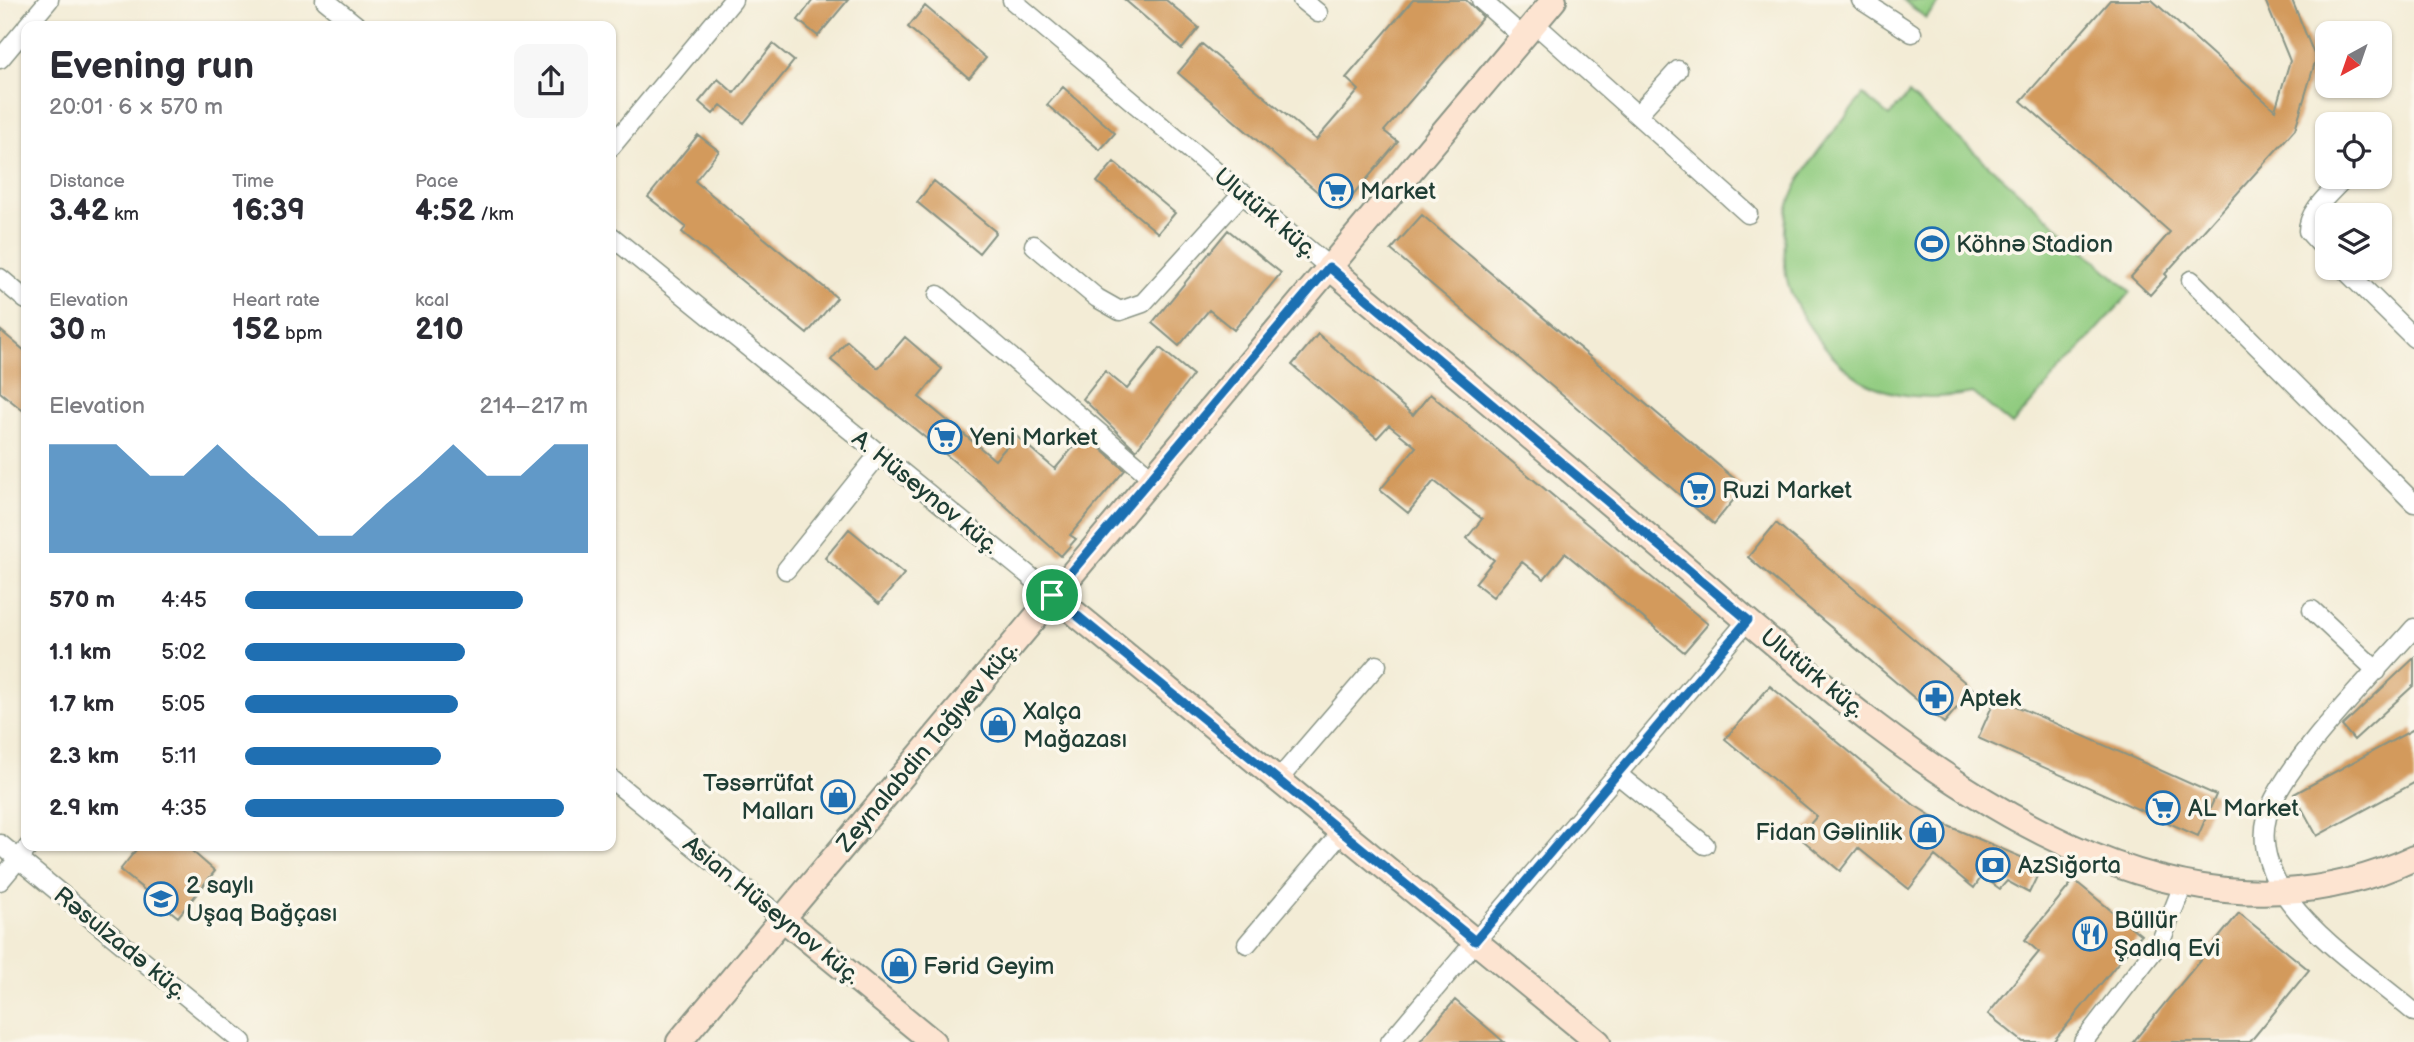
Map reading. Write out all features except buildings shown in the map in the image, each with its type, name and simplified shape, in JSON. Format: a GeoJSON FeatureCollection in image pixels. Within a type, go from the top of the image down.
{"type":"FeatureCollection","features":[{"type":"Feature","properties":{"kind":"street"},"geometry":{"type":"LineString","coordinates":[[32,21],[49,0]]}},
{"type":"Feature","properties":{"kind":"street"},"geometry":{"type":"LineString","coordinates":[[325,0],[351,21]]}},
{"type":"Feature","properties":{"kind":"street"},"geometry":{"type":"LineString","coordinates":[[616,140],[733,0]]}},
{"type":"Feature","properties":{"kind":"street","name":"Ulutürk küç."},"geometry":{"type":"LineString","coordinates":[[1012,0],[1748,620],[1924,761],[1983,800],[2035,830],[2117,864],[2183,885],[2222,890],[2321,887],[2364,879],[2414,858]]}},
{"type":"Feature","properties":{"kind":"street"},"geometry":{"type":"LineString","coordinates":[[1303,0],[1318,13]]}},
{"type":"Feature","properties":{"kind":"street"},"geometry":{"type":"LineString","coordinates":[[1480,0],[1529,30],[1637,115],[1748,214]]}},
{"type":"Feature","properties":{"kind":"street","name":"Zeynalabdin Tağıyev küç."},"geometry":{"type":"LineString","coordinates":[[679,1042],[1151,477],[1555,0]]}},
{"type":"Feature","properties":{"kind":"street"},"geometry":{"type":"LineString","coordinates":[[1861,0],[1912,33]]}},
{"type":"Feature","properties":{"kind":"street"},"geometry":{"type":"LineString","coordinates":[[0,59],[21,34]]}},
{"type":"Feature","properties":{"kind":"street"},"geometry":{"type":"LineString","coordinates":[[1637,115],[1678,70]]}},
{"type":"Feature","properties":{"kind":"street"},"geometry":{"type":"LineString","coordinates":[[2324,203],[2335,189]]}},
{"type":"Feature","properties":{"kind":"street"},"geometry":{"type":"LineString","coordinates":[[1034,245],[1097,298],[1120,311],[1143,303],[1243,193]]}},
{"type":"Feature","properties":{"kind":"street"},"geometry":{"type":"LineString","coordinates":[[2315,214],[2308,223],[2308,231],[2315,239]]}},
{"type":"Feature","properties":{"kind":"street","name":"A. Hüseynov küç."},"geometry":{"type":"LineString","coordinates":[[616,240],[1598,1042]]}},
{"type":"Feature","properties":{"kind":"street"},"geometry":{"type":"LineString","coordinates":[[0,278],[21,296]]}},
{"type":"Feature","properties":{"kind":"street"},"geometry":{"type":"LineString","coordinates":[[2191,280],[2414,503]]}},
{"type":"Feature","properties":{"kind":"street"},"geometry":{"type":"LineString","coordinates":[[2355,280],[2414,338]]}},
{"type":"Feature","properties":{"kind":"street"},"geometry":{"type":"LineString","coordinates":[[938,295],[1151,477]]}},
{"type":"Feature","properties":{"kind":"street"},"geometry":{"type":"LineString","coordinates":[[786,570],[879,454]]}},
{"type":"Feature","properties":{"kind":"street"},"geometry":{"type":"LineString","coordinates":[[2312,610],[2377,671]]}},
{"type":"Feature","properties":{"kind":"street"},"geometry":{"type":"LineString","coordinates":[[1390,1042],[1748,620]]}},
{"type":"Feature","properties":{"kind":"street"},"geometry":{"type":"LineString","coordinates":[[2414,628],[2310,747],[2270,806],[2264,835],[2267,857],[2281,890],[2324,937],[2414,1012]]}},
{"type":"Feature","properties":{"kind":"street"},"geometry":{"type":"LineString","coordinates":[[1278,780],[1377,665]]}},
{"type":"Feature","properties":{"kind":"street"},"geometry":{"type":"LineString","coordinates":[[1617,775],[1705,845]]}},
{"type":"Feature","properties":{"kind":"street","name":"Asian Hüseynov küç."},"geometry":{"type":"LineString","coordinates":[[616,783],[933,1042]]}},
{"type":"Feature","properties":{"kind":"street"},"geometry":{"type":"LineString","coordinates":[[1247,944],[1342,832]]}},
{"type":"Feature","properties":{"kind":"street","name":"Rəsulzadə küç."},"geometry":{"type":"LineString","coordinates":[[0,844],[24,852],[242,1042]]}},
{"type":"Feature","properties":{"kind":"street"},"geometry":{"type":"LineString","coordinates":[[0,881],[24,852]]}},
{"type":"Feature","properties":{"kind":"street"},"geometry":{"type":"LineString","coordinates":[[2083,1042],[2161,941],[2183,885]]}},
{"type":"Feature","properties":{"kind":"green space"},"geometry":{"type":"Polygon","coordinates":[[[1903,0],[1941,0],[1926,18],[1903,0]]]}},
{"type":"Feature","properties":{"kind":"green space","name":"Köhnə Stadion"},"geometry":{"type":"Polygon","coordinates":[[[1909,94],[2131,292],[2012,425],[1973,393],[1935,397],[1909,396],[1873,386],[1859,378],[1845,368],[1819,339],[1807,323],[1790,290],[1785,261],[1786,217],[1793,195],[1809,164],[1863,95],[1889,116],[1909,94]]]}},
{"type":"Feature","properties":{"kind":"place","name":"Market"},"geometry":{"type":"Point","coordinates":[1336,191]}},
{"type":"Feature","properties":{"kind":"place","name":"Köhnə Stadion"},"geometry":{"type":"Point","coordinates":[1932,244]}},
{"type":"Feature","properties":{"kind":"place","name":"Yeni Market"},"geometry":{"type":"Point","coordinates":[945,437]}},
{"type":"Feature","properties":{"kind":"place","name":"Ruzi Market"},"geometry":{"type":"Point","coordinates":[1698,490]}},
{"type":"Feature","properties":{"kind":"place","name":"Aptek"},"geometry":{"type":"Point","coordinates":[1936,698]}},
{"type":"Feature","properties":{"kind":"place","name":"Xalça Mağazası"},"geometry":{"type":"Point","coordinates":[998,725]}},
{"type":"Feature","properties":{"kind":"place","name":"Təsərrüfat Malları"},"geometry":{"type":"Point","coordinates":[838,797]}},
{"type":"Feature","properties":{"kind":"place","name":"AL Market"},"geometry":{"type":"Point","coordinates":[2163,808]}},
{"type":"Feature","properties":{"kind":"place","name":"Fidan Gəlinlik"},"geometry":{"type":"Point","coordinates":[1927,832]}},
{"type":"Feature","properties":{"kind":"place","name":"AzSığorta"},"geometry":{"type":"Point","coordinates":[1993,865]}},
{"type":"Feature","properties":{"kind":"place","name":"2 saylı Uşaq Bağçası"},"geometry":{"type":"Point","coordinates":[161,899]}},
{"type":"Feature","properties":{"kind":"place","name":"Büllür Şadlıq Evi"},"geometry":{"type":"Point","coordinates":[2090,934]}},
{"type":"Feature","properties":{"kind":"place","name":"Fərid Geyim"},"geometry":{"type":"Point","coordinates":[899,966]}},
{"type":"Feature","properties":{"kind":"route"},"geometry":{"type":"LineString","coordinates":[[1329,267],[1748,620],[1475,941],[1052,595],[1329,267]]}}]}
